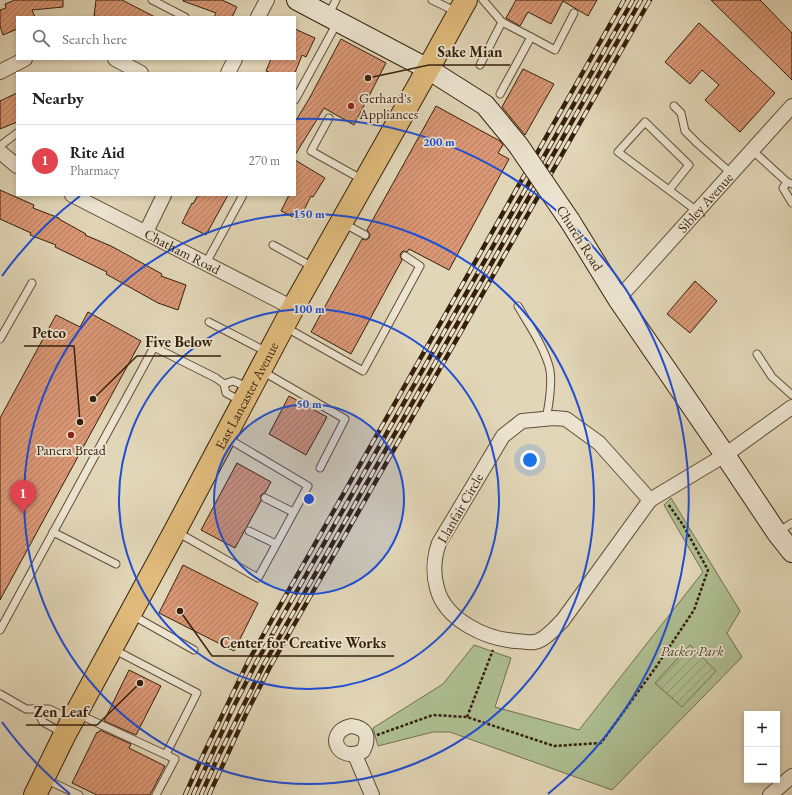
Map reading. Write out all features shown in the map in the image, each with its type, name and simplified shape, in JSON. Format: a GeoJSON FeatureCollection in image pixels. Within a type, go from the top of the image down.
{"type":"FeatureCollection","features":[{"type":"Feature","properties":{"kind":"highway","name":"East Lancaster Avenue"},"geometry":{"type":"LineString","coordinates":[[39,786],[71,723],[175,531],[288,317],[462,7]]}},
{"type":"Feature","properties":{"kind":"street"},"geometry":{"type":"LineString","coordinates":[[259,16],[267,0]]}},
{"type":"Feature","properties":{"kind":"street","name":"Church Road"},"geometry":{"type":"LineString","coordinates":[[297,0],[334,12],[485,105],[518,145],[570,221],[618,299],[725,455],[784,528],[792,552]]}},
{"type":"Feature","properties":{"kind":"street"},"geometry":{"type":"LineString","coordinates":[[0,72],[23,60]]}},
{"type":"Feature","properties":{"kind":"street"},"geometry":{"type":"LineString","coordinates":[[117,60],[139,72]]}},
{"type":"Feature","properties":{"kind":"street"},"geometry":{"type":"LineString","coordinates":[[228,72],[234,60]]}},
{"type":"Feature","properties":{"kind":"street","name":"Sibley Avenue"},"geometry":{"type":"LineString","coordinates":[[618,299],[792,106]]}},
{"type":"Feature","properties":{"kind":"street"},"geometry":{"type":"LineString","coordinates":[[0,152],[16,165]]}},
{"type":"Feature","properties":{"kind":"street","name":"Chatham Road"},"geometry":{"type":"LineString","coordinates":[[74,196],[206,263],[288,317]]}},
{"type":"Feature","properties":{"kind":"street"},"geometry":{"type":"LineString","coordinates":[[146,232],[164,196]]}},
{"type":"Feature","properties":{"kind":"street","name":"Llanfair Circle"},"geometry":{"type":"LineString","coordinates":[[655,497],[599,443],[566,418],[546,418],[522,421],[503,436],[439,543],[435,554],[435,578],[437,589],[451,612],[473,629],[492,637],[535,642],[551,632],[563,620],[655,497],[725,455],[792,407]]}},
{"type":"Feature","properties":{"kind":"street"},"geometry":{"type":"LineString","coordinates":[[357,726],[363,730],[367,738],[363,751],[355,755],[342,752],[337,746],[335,740],[344,727],[357,726]]}},
{"type":"Feature","properties":{"kind":"street"},"geometry":{"type":"LineString","coordinates":[[355,755],[372,795]]}},
{"type":"Feature","properties":{"kind":"street"},"geometry":{"type":"LineString","coordinates":[[770,795],[792,776]]}},
{"type":"Feature","properties":{"kind":"lane"},"geometry":{"type":"LineString","coordinates":[[152,0],[183,16]]}},
{"type":"Feature","properties":{"kind":"lane"},"geometry":{"type":"LineString","coordinates":[[432,0],[462,7]]}},
{"type":"Feature","properties":{"kind":"lane"},"geometry":{"type":"LineString","coordinates":[[483,0],[502,22],[555,50],[574,12]]}},
{"type":"Feature","properties":{"kind":"lane"},"geometry":{"type":"LineString","coordinates":[[296,98],[334,12]]}},
{"type":"Feature","properties":{"kind":"lane"},"geometry":{"type":"LineString","coordinates":[[480,65],[502,22]]}},
{"type":"Feature","properties":{"kind":"lane"},"geometry":{"type":"LineString","coordinates":[[500,94],[531,38]]}},
{"type":"Feature","properties":{"kind":"lane"},"geometry":{"type":"LineString","coordinates":[[674,106],[681,113],[685,130],[698,144],[732,174]]}},
{"type":"Feature","properties":{"kind":"lane"},"geometry":{"type":"LineString","coordinates":[[329,118],[311,151],[365,181]]}},
{"type":"Feature","properties":{"kind":"lane"},"geometry":{"type":"LineString","coordinates":[[669,190],[689,165],[645,122],[618,152],[697,211]]}},
{"type":"Feature","properties":{"kind":"lane"},"geometry":{"type":"LineString","coordinates":[[0,146],[16,134]]}},
{"type":"Feature","properties":{"kind":"lane"},"geometry":{"type":"LineString","coordinates":[[752,150],[789,183],[783,188],[792,203]]}},
{"type":"Feature","properties":{"kind":"lane"},"geometry":{"type":"LineString","coordinates":[[206,263],[242,196]]}},
{"type":"Feature","properties":{"kind":"lane"},"geometry":{"type":"LineString","coordinates":[[341,222],[365,235]]}},
{"type":"Feature","properties":{"kind":"lane"},"geometry":{"type":"LineString","coordinates":[[273,245],[315,268]]}},
{"type":"Feature","properties":{"kind":"lane"},"geometry":{"type":"LineString","coordinates":[[288,317],[364,371],[420,266],[405,256]]}},
{"type":"Feature","properties":{"kind":"lane"},"geometry":{"type":"LineString","coordinates":[[0,339],[32,283]]}},
{"type":"Feature","properties":{"kind":"lane"},"geometry":{"type":"LineString","coordinates":[[518,306],[543,351],[550,367],[550,403],[546,418]]}},
{"type":"Feature","properties":{"kind":"lane"},"geometry":{"type":"LineString","coordinates":[[209,322],[256,378],[345,419],[320,468]]}},
{"type":"Feature","properties":{"kind":"lane"},"geometry":{"type":"LineString","coordinates":[[0,630],[154,347],[224,384],[233,381],[256,378]]}},
{"type":"Feature","properties":{"kind":"lane"},"geometry":{"type":"LineString","coordinates":[[757,354],[772,377],[792,395]]}},
{"type":"Feature","properties":{"kind":"lane"},"geometry":{"type":"LineString","coordinates":[[224,384],[226,393],[256,378]]}},
{"type":"Feature","properties":{"kind":"lane"},"geometry":{"type":"LineString","coordinates":[[175,531],[258,578],[308,486],[225,436]]}},
{"type":"Feature","properties":{"kind":"lane"},"geometry":{"type":"LineString","coordinates":[[265,498],[293,512]]}},
{"type":"Feature","properties":{"kind":"lane"},"geometry":{"type":"LineString","coordinates":[[249,531],[276,544]]}},
{"type":"Feature","properties":{"kind":"lane"},"geometry":{"type":"LineString","coordinates":[[53,532],[116,564]]}},
{"type":"Feature","properties":{"kind":"lane"},"geometry":{"type":"LineString","coordinates":[[130,614],[194,650]]}},
{"type":"Feature","properties":{"kind":"lane"},"geometry":{"type":"LineString","coordinates":[[111,648],[197,693],[166,754]]}},
{"type":"Feature","properties":{"kind":"lane"},"geometry":{"type":"LineString","coordinates":[[0,694],[26,709],[49,709],[71,723],[166,754],[175,759],[156,795]]}},
{"type":"Feature","properties":{"kind":"lane"},"geometry":{"type":"LineString","coordinates":[[36,709],[43,722],[71,723]]}},
{"type":"Feature","properties":{"kind":"lane"},"geometry":{"type":"LineString","coordinates":[[39,786],[79,795]]}},
{"type":"Feature","properties":{"kind":"path"},"geometry":{"type":"LineString","coordinates":[[367,738],[434,715],[467,717],[554,746],[601,743],[656,668],[694,610],[708,570],[684,525],[655,497]]}},
{"type":"Feature","properties":{"kind":"path"},"geometry":{"type":"LineString","coordinates":[[467,717],[497,638]]}},
{"type":"Feature","properties":{"kind":"green space","name":"Packer Park"},"geometry":{"type":"Polygon","coordinates":[[[671,498],[740,611],[727,633],[742,657],[612,790],[450,732],[433,732],[378,746],[373,728],[443,684],[474,645],[511,658],[495,707],[579,730],[703,572],[664,505],[671,498]]]}},
{"type":"Feature","properties":{"kind":"green space"},"geometry":{"type":"Polygon","coordinates":[[[690,645],[716,671],[682,707],[655,683],[690,645]]]}},
{"type":"Feature","properties":{"kind":"building"},"geometry":{"type":"Polygon","coordinates":[[[15,0],[63,0],[63,7],[32,10],[35,16],[16,16],[16,29],[3,35],[0,26],[0,10],[6,8],[5,4],[15,0]]]}},
{"type":"Feature","properties":{"kind":"building"},"geometry":{"type":"Polygon","coordinates":[[[96,0],[122,0],[153,16],[94,16],[96,0]]]}},
{"type":"Feature","properties":{"kind":"building"},"geometry":{"type":"Polygon","coordinates":[[[222,0],[237,7],[232,16],[214,16],[216,13],[183,1],[222,0]]]}},
{"type":"Feature","properties":{"kind":"building"},"geometry":{"type":"Polygon","coordinates":[[[516,0],[597,0],[588,16],[563,1],[551,24],[528,12],[520,26],[506,18],[516,0]]]}},
{"type":"Feature","properties":{"kind":"building"},"geometry":{"type":"Polygon","coordinates":[[[711,0],[760,0],[792,33],[792,80],[711,0]]]}},
{"type":"Feature","properties":{"kind":"building"},"geometry":{"type":"Polygon","coordinates":[[[699,23],[775,93],[740,132],[705,100],[719,85],[702,70],[690,84],[665,62],[699,23]]]}},
{"type":"Feature","properties":{"kind":"building"},"geometry":{"type":"Polygon","coordinates":[[[296,29],[315,38],[306,57],[302,55],[295,72],[266,71],[271,60],[296,60],[296,29]]]}},
{"type":"Feature","properties":{"kind":"building"},"geometry":{"type":"Polygon","coordinates":[[[341,39],[386,63],[354,125],[324,108],[296,153],[296,120],[341,39]]]}},
{"type":"Feature","properties":{"kind":"building"},"geometry":{"type":"Polygon","coordinates":[[[523,69],[554,84],[525,135],[502,107],[523,69]]]}},
{"type":"Feature","properties":{"kind":"building"},"geometry":{"type":"Polygon","coordinates":[[[16,93],[16,122],[0,129],[0,101],[16,93]]]}},
{"type":"Feature","properties":{"kind":"building"},"geometry":{"type":"Polygon","coordinates":[[[436,106],[500,141],[503,145],[498,153],[509,159],[449,270],[409,249],[407,252],[403,251],[401,253],[400,256],[402,260],[351,354],[311,332],[362,239],[366,240],[369,238],[370,234],[367,230],[436,106]]]}},
{"type":"Feature","properties":{"kind":"building"},"geometry":{"type":"Polygon","coordinates":[[[296,161],[325,178],[313,197],[311,196],[299,220],[281,211],[288,196],[296,196],[296,161]]]}},
{"type":"Feature","properties":{"kind":"building"},"geometry":{"type":"Polygon","coordinates":[[[0,190],[34,205],[33,208],[59,218],[86,234],[85,235],[111,246],[162,274],[161,276],[186,285],[178,310],[158,303],[106,274],[107,272],[55,247],[56,245],[30,235],[31,233],[0,219],[0,190]]]}},
{"type":"Feature","properties":{"kind":"building"},"geometry":{"type":"Polygon","coordinates":[[[197,196],[227,196],[206,235],[182,223],[192,203],[193,204],[197,196]]]}},
{"type":"Feature","properties":{"kind":"building"},"geometry":{"type":"Polygon","coordinates":[[[695,281],[717,301],[690,333],[667,314],[695,281]]]}},
{"type":"Feature","properties":{"kind":"building"},"geometry":{"type":"Polygon","coordinates":[[[88,312],[141,341],[0,600],[0,418],[56,315],[80,327],[88,312]]]}},
{"type":"Feature","properties":{"kind":"building"},"geometry":{"type":"Polygon","coordinates":[[[289,396],[327,417],[306,455],[269,434],[289,396]]]}},
{"type":"Feature","properties":{"kind":"building"},"geometry":{"type":"Polygon","coordinates":[[[237,463],[271,482],[265,493],[261,495],[261,501],[235,548],[201,530],[237,463]]]}},
{"type":"Feature","properties":{"kind":"building"},"geometry":{"type":"Polygon","coordinates":[[[183,565],[258,603],[234,651],[159,613],[183,565]]]}},
{"type":"Feature","properties":{"kind":"building"},"geometry":{"type":"Polygon","coordinates":[[[129,670],[161,686],[136,735],[104,721],[129,670]]]}},
{"type":"Feature","properties":{"kind":"building"},"geometry":{"type":"Polygon","coordinates":[[[100,730],[131,744],[129,748],[165,766],[150,795],[97,795],[72,783],[97,732],[98,733],[100,730]]]}},
{"type":"Feature","properties":{"kind":"railway"},"geometry":{"type":"LineString","coordinates":[[185,795],[249,660],[624,0]]}},
{"type":"Feature","properties":{"kind":"railway"},"geometry":{"type":"LineString","coordinates":[[193,795],[234,706],[256,663],[633,0]]}},
{"type":"Feature","properties":{"kind":"railway"},"geometry":{"type":"LineString","coordinates":[[201,795],[263,666],[641,0]]}},
{"type":"Feature","properties":{"kind":"railway"},"geometry":{"type":"LineString","coordinates":[[209,795],[247,712],[270,667],[650,0]]}},
{"type":"Feature","properties":{"kind":"place","name":"Sake Mian"},"geometry":{"type":"Point","coordinates":[368,78]}},
{"type":"Feature","properties":{"kind":"place","name":"Gerhard's Appliances"},"geometry":{"type":"Point","coordinates":[351,106]}},
{"type":"Feature","properties":{"kind":"place","name":"Five Below"},"geometry":{"type":"Point","coordinates":[93,399]}},
{"type":"Feature","properties":{"kind":"place","name":"Petco"},"geometry":{"type":"Point","coordinates":[80,422]}},
{"type":"Feature","properties":{"kind":"place","name":"Panera Bread"},"geometry":{"type":"Point","coordinates":[71,435]}},
{"type":"Feature","properties":{"kind":"place","name":"Rite Aid"},"geometry":{"type":"Point","coordinates":[23,513]}},
{"type":"Feature","properties":{"kind":"place","name":"Center for Creative Works"},"geometry":{"type":"Point","coordinates":[180,611]}},
{"type":"Feature","properties":{"kind":"place","name":"Zen Leaf"},"geometry":{"type":"Point","coordinates":[140,683]}}]}
